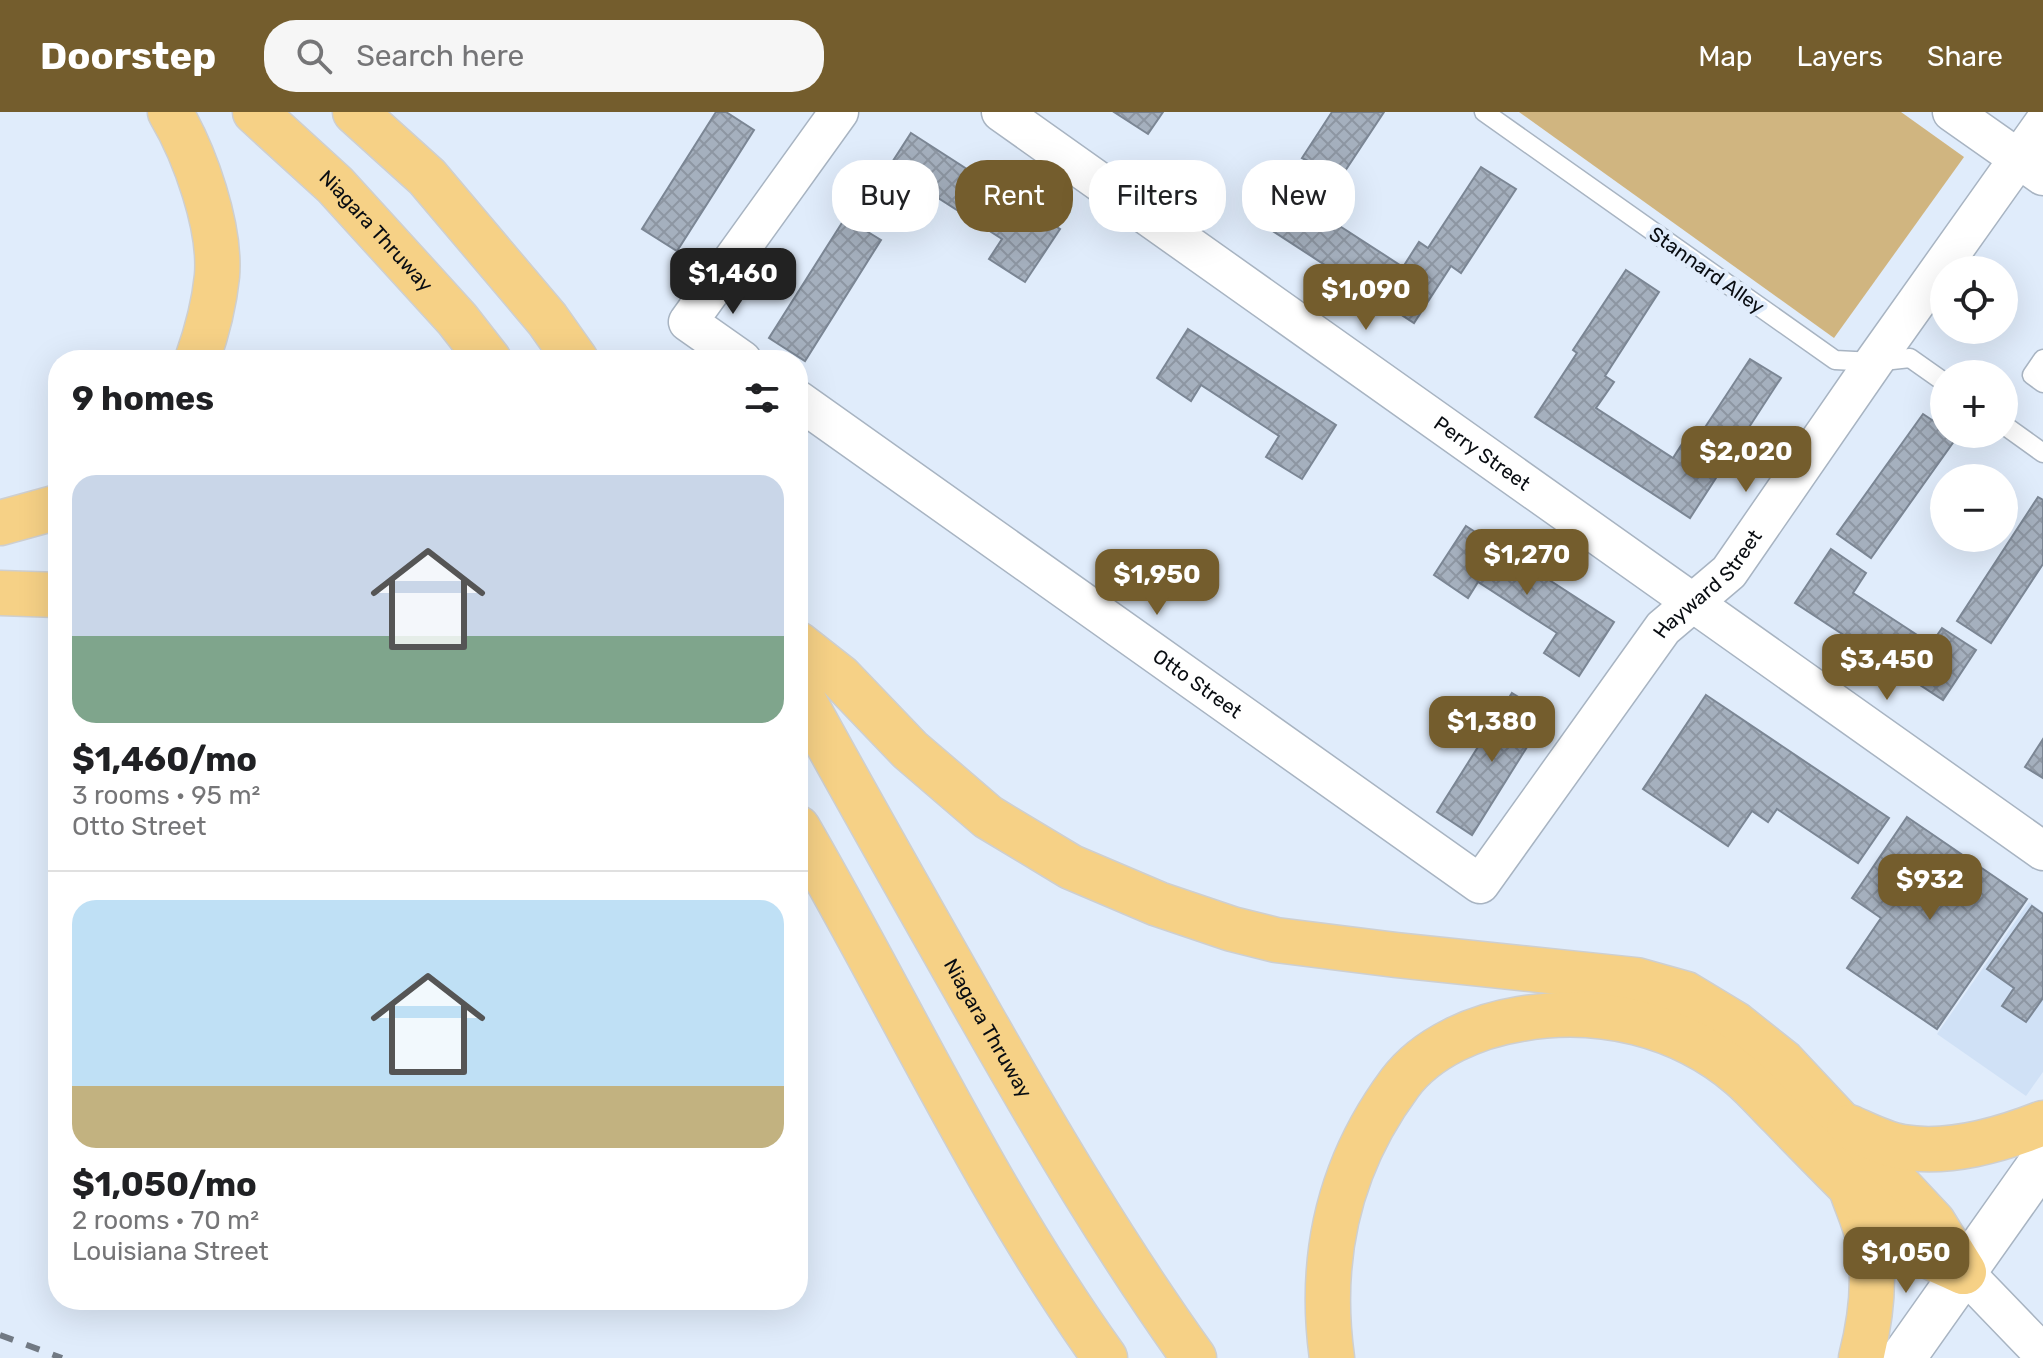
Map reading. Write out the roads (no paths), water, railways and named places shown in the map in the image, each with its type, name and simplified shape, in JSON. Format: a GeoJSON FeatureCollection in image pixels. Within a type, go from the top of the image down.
{"type":"FeatureCollection","features":[{"type":"Feature","properties":{"kind":"highway"},"geometry":{"type":"LineString","coordinates":[[170,112],[182,131],[213,228],[217,273],[210,323],[201,350]]}},
{"type":"Feature","properties":{"kind":"highway","name":"Niagara Thruway"},"geometry":{"type":"LineString","coordinates":[[255,112],[335,185],[457,319],[481,350]]}},
{"type":"Feature","properties":{"kind":"highway"},"geometry":{"type":"LineString","coordinates":[[355,112],[427,177],[547,319],[569,350]]}},
{"type":"Feature","properties":{"kind":"highway"},"geometry":{"type":"LineString","coordinates":[[0,523],[48,510]]}},
{"type":"Feature","properties":{"kind":"highway"},"geometry":{"type":"LineString","coordinates":[[0,593],[48,595]]}},
{"type":"Feature","properties":{"kind":"highway"},"geometry":{"type":"LineString","coordinates":[[808,652],[840,677],[910,750],[988,817],[1071,867],[1158,904],[1276,940],[1636,980],[1686,994],[1734,1023],[1783,1062],[1933,1222],[1964,1272]]}},
{"type":"Feature","properties":{"kind":"highway","name":"Niagara Thruway"},"geometry":{"type":"LineString","coordinates":[[808,708],[1050,1137],[1132,1269],[1194,1358]]}},
{"type":"Feature","properties":{"kind":"highway"},"geometry":{"type":"LineString","coordinates":[[808,849],[996,1187],[1072,1312],[1105,1358]]}},
{"type":"Feature","properties":{"kind":"highway"},"geometry":{"type":"LineString","coordinates":[[1332,1358],[1328,1333],[1328,1275],[1337,1210],[1352,1164],[1376,1115],[1409,1071],[1454,1039],[1498,1023],[1539,1015],[1589,1013],[1642,1022],[1700,1048],[1741,1076],[1916,1249],[1964,1272]]}},
{"type":"Feature","properties":{"kind":"highway"},"geometry":{"type":"LineString","coordinates":[[1840,1124],[1901,1147],[1933,1149],[1960,1147],[2043,1123]]}},
{"type":"Feature","properties":{"kind":"highway"},"geometry":{"type":"LineString","coordinates":[[1852,1188],[1868,1238],[1872,1282],[1867,1335],[1861,1358]]}},
{"type":"Feature","properties":{"kind":"street"},"geometry":{"type":"LineString","coordinates":[[728,350],[688,322],[839,112]]}},
{"type":"Feature","properties":{"kind":"street","name":"Perry Street"},"geometry":{"type":"LineString","coordinates":[[1001,112],[2043,851]]}},
{"type":"Feature","properties":{"kind":"street"},"geometry":{"type":"LineString","coordinates":[[1952,112],[2030,168]]}},
{"type":"Feature","properties":{"kind":"street","name":"Hayward Street"},"geometry":{"type":"LineString","coordinates":[[1480,884],[1663,628],[1729,572],[1874,362],[2030,168],[2043,124]]}},
{"type":"Feature","properties":{"kind":"street","name":"Otto Street"},"geometry":{"type":"LineString","coordinates":[[808,407],[1480,884]]}},
{"type":"Feature","properties":{"kind":"street"},"geometry":{"type":"LineString","coordinates":[[1903,1358],[2043,1160]]}},
{"type":"Feature","properties":{"kind":"street"},"geometry":{"type":"LineString","coordinates":[[1964,1272],[2043,1354]]}},
{"type":"Feature","properties":{"kind":"lane","name":"Stannard Alley"},"geometry":{"type":"LineString","coordinates":[[1484,112],[1835,360],[1874,362],[1910,358],[1930,372]]}},
{"type":"Feature","properties":{"kind":"lane"},"geometry":{"type":"LineString","coordinates":[[2043,359],[2032,375],[2043,383]]}},
{"type":"Feature","properties":{"kind":"lane"},"geometry":{"type":"LineString","coordinates":[[2018,435],[2043,453]]}},
{"type":"Feature","properties":{"kind":"railway"},"geometry":{"type":"LineString","coordinates":[[0,1335],[62,1358]]}}]}
